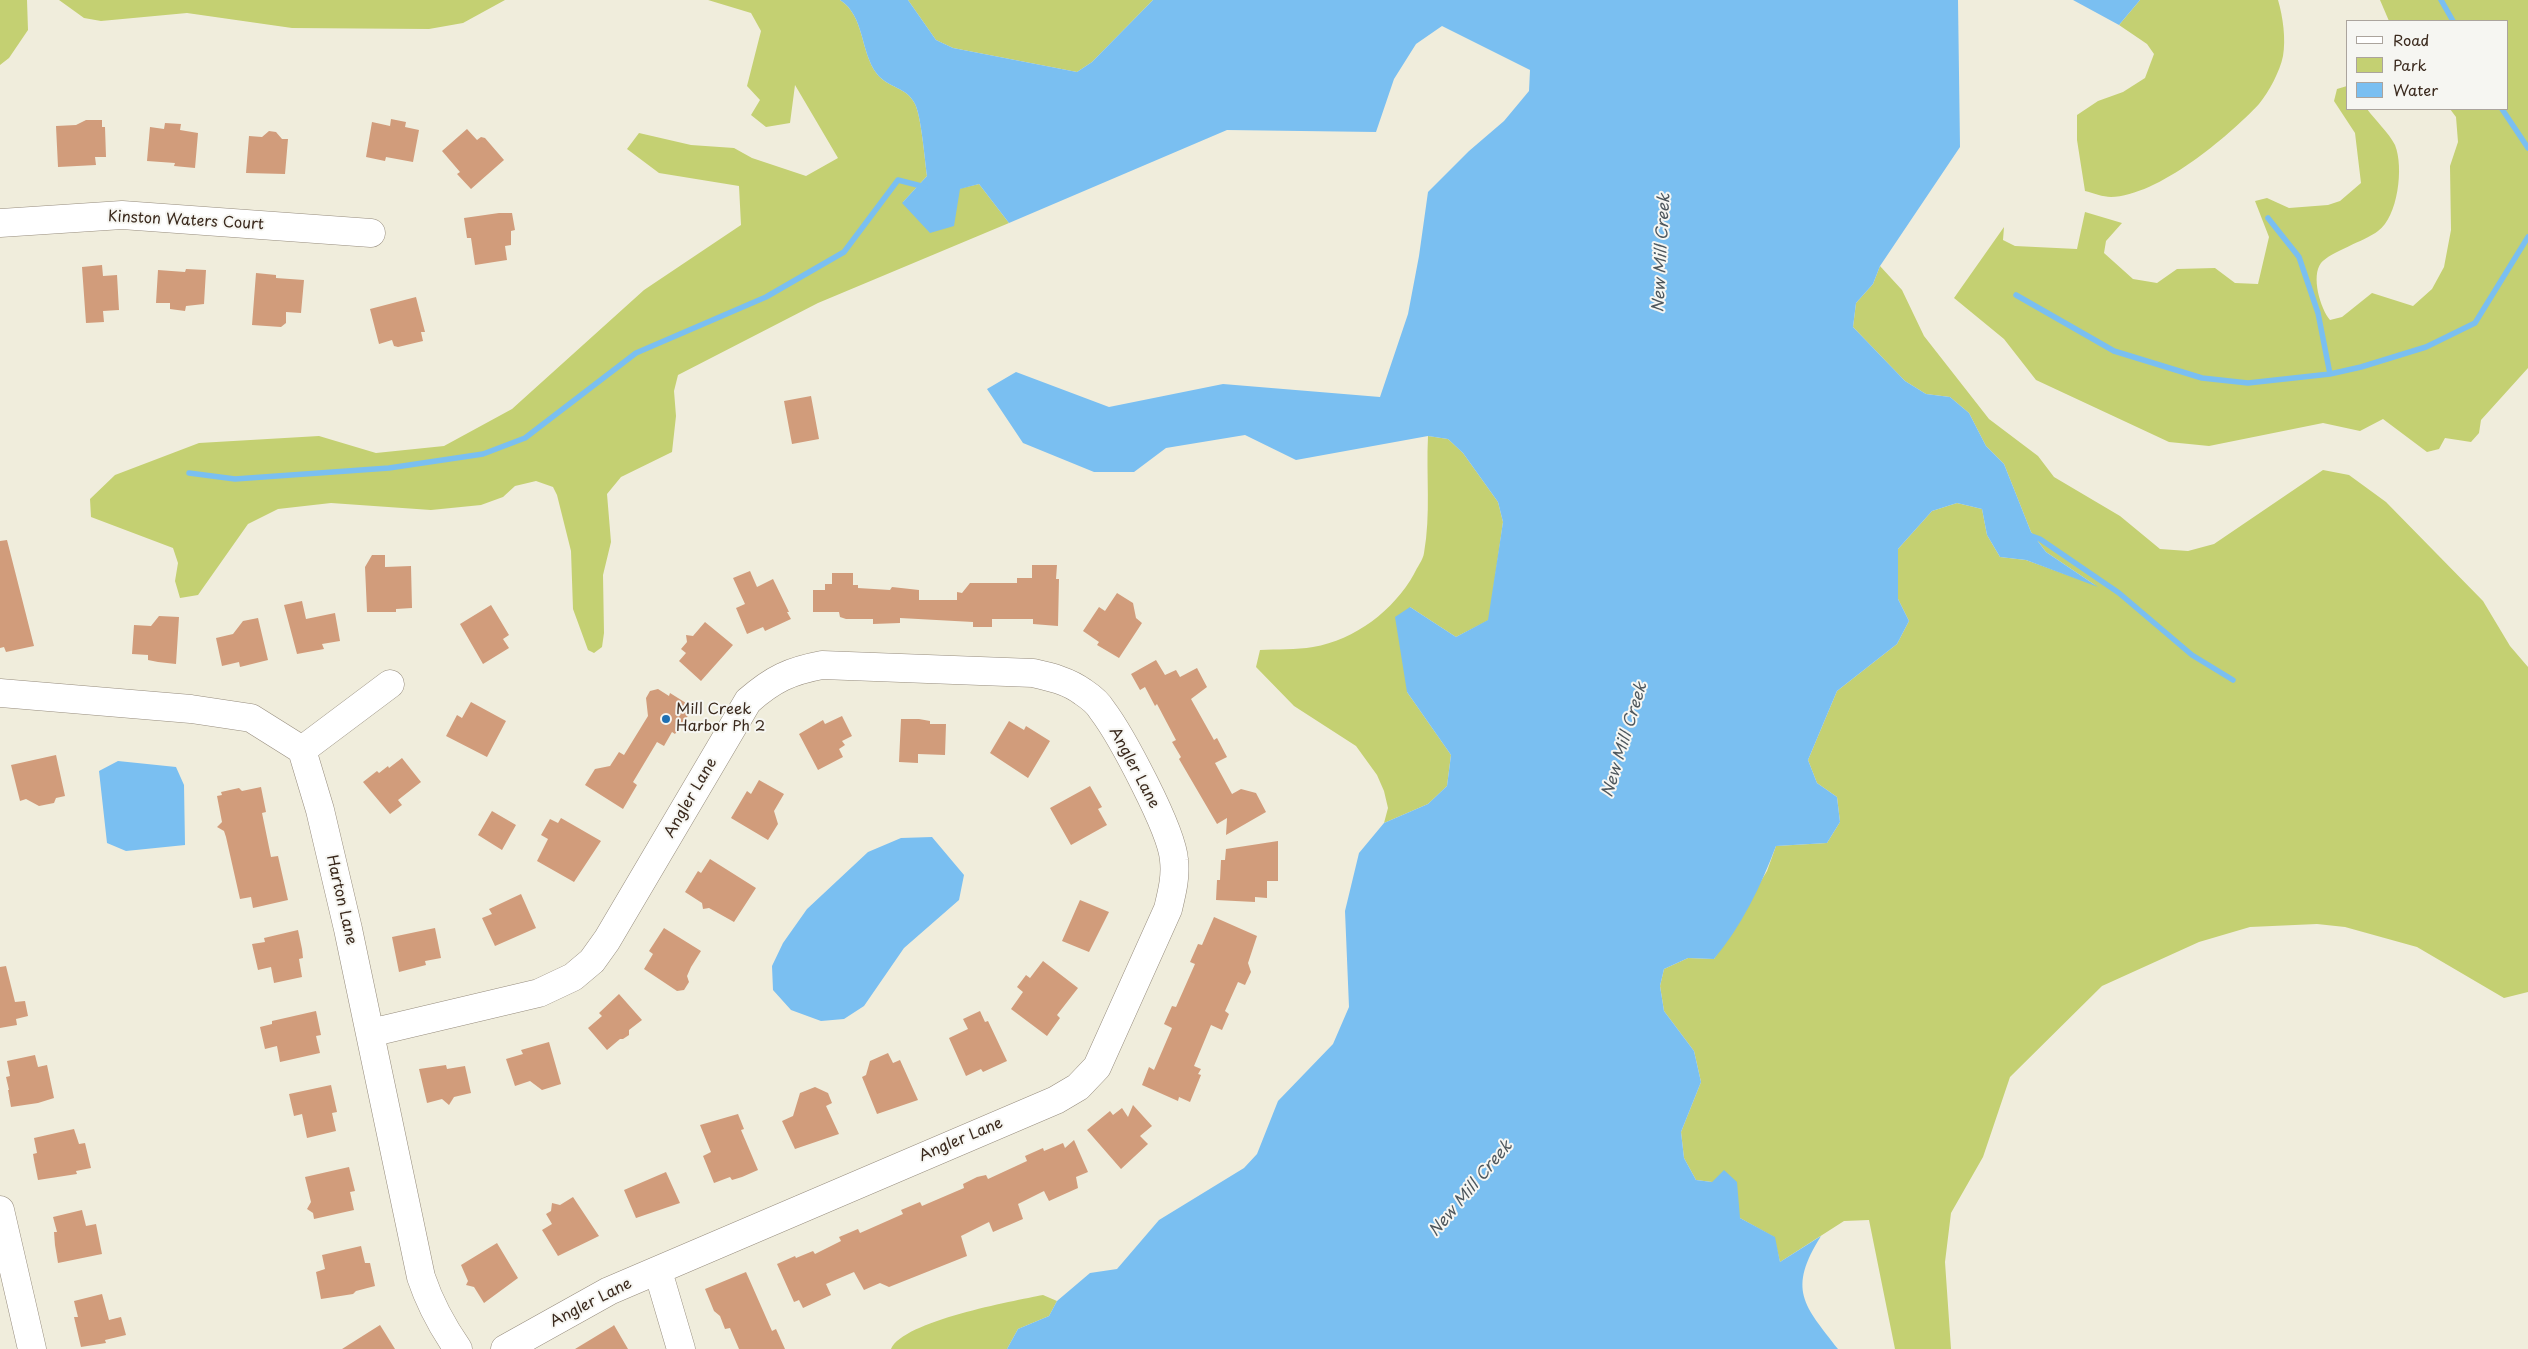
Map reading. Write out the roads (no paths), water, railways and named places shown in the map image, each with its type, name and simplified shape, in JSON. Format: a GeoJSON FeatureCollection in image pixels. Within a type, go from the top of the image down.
{"type":"FeatureCollection","features":[{"type":"Feature","properties":{"kind":"street","name":"Kinston Waters Court"},"geometry":{"type":"LineString","coordinates":[[0,223],[122,215],[371,233]]}},
{"type":"Feature","properties":{"kind":"street","name":"Angler Lane"},"geometry":{"type":"LineString","coordinates":[[370,1033],[540,993],[573,977],[592,961],[607,940],[748,701],[769,683],[786,674],[822,665],[1034,673],[1059,679],[1082,691],[1101,708],[1115,730],[1169,834],[1174,859],[1174,884],[1168,909],[1097,1068],[1078,1087],[1056,1100],[609,1291],[505,1349]]}},
{"type":"Feature","properties":{"kind":"street"},"geometry":{"type":"LineString","coordinates":[[0,693],[191,709],[251,718],[302,750],[390,684]]}},
{"type":"Feature","properties":{"kind":"street","name":"Harton Lane"},"geometry":{"type":"LineString","coordinates":[[302,750],[320,810],[370,1033],[421,1277],[437,1317],[458,1349]]}},
{"type":"Feature","properties":{"kind":"street"},"geometry":{"type":"LineString","coordinates":[[0,1210],[32,1349]]}},
{"type":"Feature","properties":{"kind":"street"},"geometry":{"type":"LineString","coordinates":[[658,1271],[682,1349]]}},
{"type":"Feature","properties":{"kind":"water","name":"New Mill Creek"},"geometry":{"type":"Polygon","coordinates":[[[840,0],[908,0],[936,40],[953,48],[1077,72],[1092,62],[1153,0],[1958,0],[1960,147],[1880,266],[1873,284],[1856,303],[1853,327],[1905,381],[1926,394],[1950,397],[1969,413],[1986,446],[2004,464],[2031,532],[2046,552],[2098,587],[2026,560],[2000,557],[1987,535],[1982,509],[1957,503],[1932,511],[1898,549],[1898,599],[1909,621],[1897,644],[1837,691],[1808,760],[1817,783],[1837,797],[1840,822],[1827,843],[1776,846],[1750,906],[1724,947],[1714,959],[1688,958],[1664,969],[1660,986],[1664,1011],[1694,1051],[1701,1082],[1681,1132],[1684,1158],[1696,1180],[1712,1182],[1724,1170],[1737,1182],[1740,1218],[1775,1237],[1780,1262],[1821,1236],[1805,1270],[1802,1284],[1809,1308],[1838,1349],[1007,1349],[1018,1329],[1049,1316],[1057,1301],[1090,1273],[1117,1269],[1159,1220],[1244,1168],[1257,1154],[1278,1101],[1333,1044],[1349,1007],[1345,911],[1359,853],[1384,823],[1428,804],[1447,786],[1451,755],[1407,692],[1395,617],[1410,607],[1456,637],[1488,620],[1503,522],[1498,502],[1463,453],[1448,439],[1428,436],[1296,460],[1245,435],[1166,448],[1134,472],[1094,472],[1023,443],[987,389],[1016,372],[1109,407],[1223,384],[1380,397],[1408,314],[1428,192],[1469,151],[1504,121],[1529,91],[1530,70],[1442,26],[1416,44],[1394,79],[1376,132],[1227,130],[1009,223],[979,184],[960,189],[954,226],[930,233],[902,203],[927,176],[921,128],[915,104],[907,94],[881,79],[877,74],[854,15],[840,0]]]}},
{"type":"Feature","properties":{"kind":"water"},"geometry":{"type":"Polygon","coordinates":[[[2073,0],[2140,0],[2119,25],[2073,0]]]}},
{"type":"Feature","properties":{"kind":"water"},"geometry":{"type":"Polygon","coordinates":[[[118,761],[176,767],[184,785],[185,845],[126,851],[107,843],[99,771],[118,761]]]}},
{"type":"Feature","properties":{"kind":"water"},"geometry":{"type":"Polygon","coordinates":[[[932,837],[964,875],[959,900],[904,948],[864,1006],[844,1019],[821,1021],[791,1010],[773,990],[772,966],[783,943],[807,909],[868,852],[901,838],[932,837]]]}},
{"type":"Feature","properties":{"kind":"waterway"},"geometry":{"type":"LineString","coordinates":[[2441,0],[2452,20]]}},
{"type":"Feature","properties":{"kind":"waterway"},"geometry":{"type":"LineString","coordinates":[[2503,110],[2528,148]]}},
{"type":"Feature","properties":{"kind":"waterway"},"geometry":{"type":"LineString","coordinates":[[189,473],[235,479],[389,468],[483,454],[525,438],[636,353],[766,297],[844,252],[898,180],[925,187]]}},
{"type":"Feature","properties":{"kind":"waterway"},"geometry":{"type":"LineString","coordinates":[[2268,218],[2299,257],[2318,313],[2330,374]]}},
{"type":"Feature","properties":{"kind":"waterway"},"geometry":{"type":"LineString","coordinates":[[2016,295],[2114,351],[2202,378],[2248,383],[2330,374],[2361,367],[2426,347],[2475,323],[2528,237]]}},
{"type":"Feature","properties":{"kind":"waterway"},"geometry":{"type":"LineString","coordinates":[[2029,535],[2040,539],[2119,593],[2192,655],[2233,680]]}},
{"type":"Feature","properties":{"kind":"place","name":"Mill Creek Harbor Ph 2"},"geometry":{"type":"Point","coordinates":[666,719]}}]}
